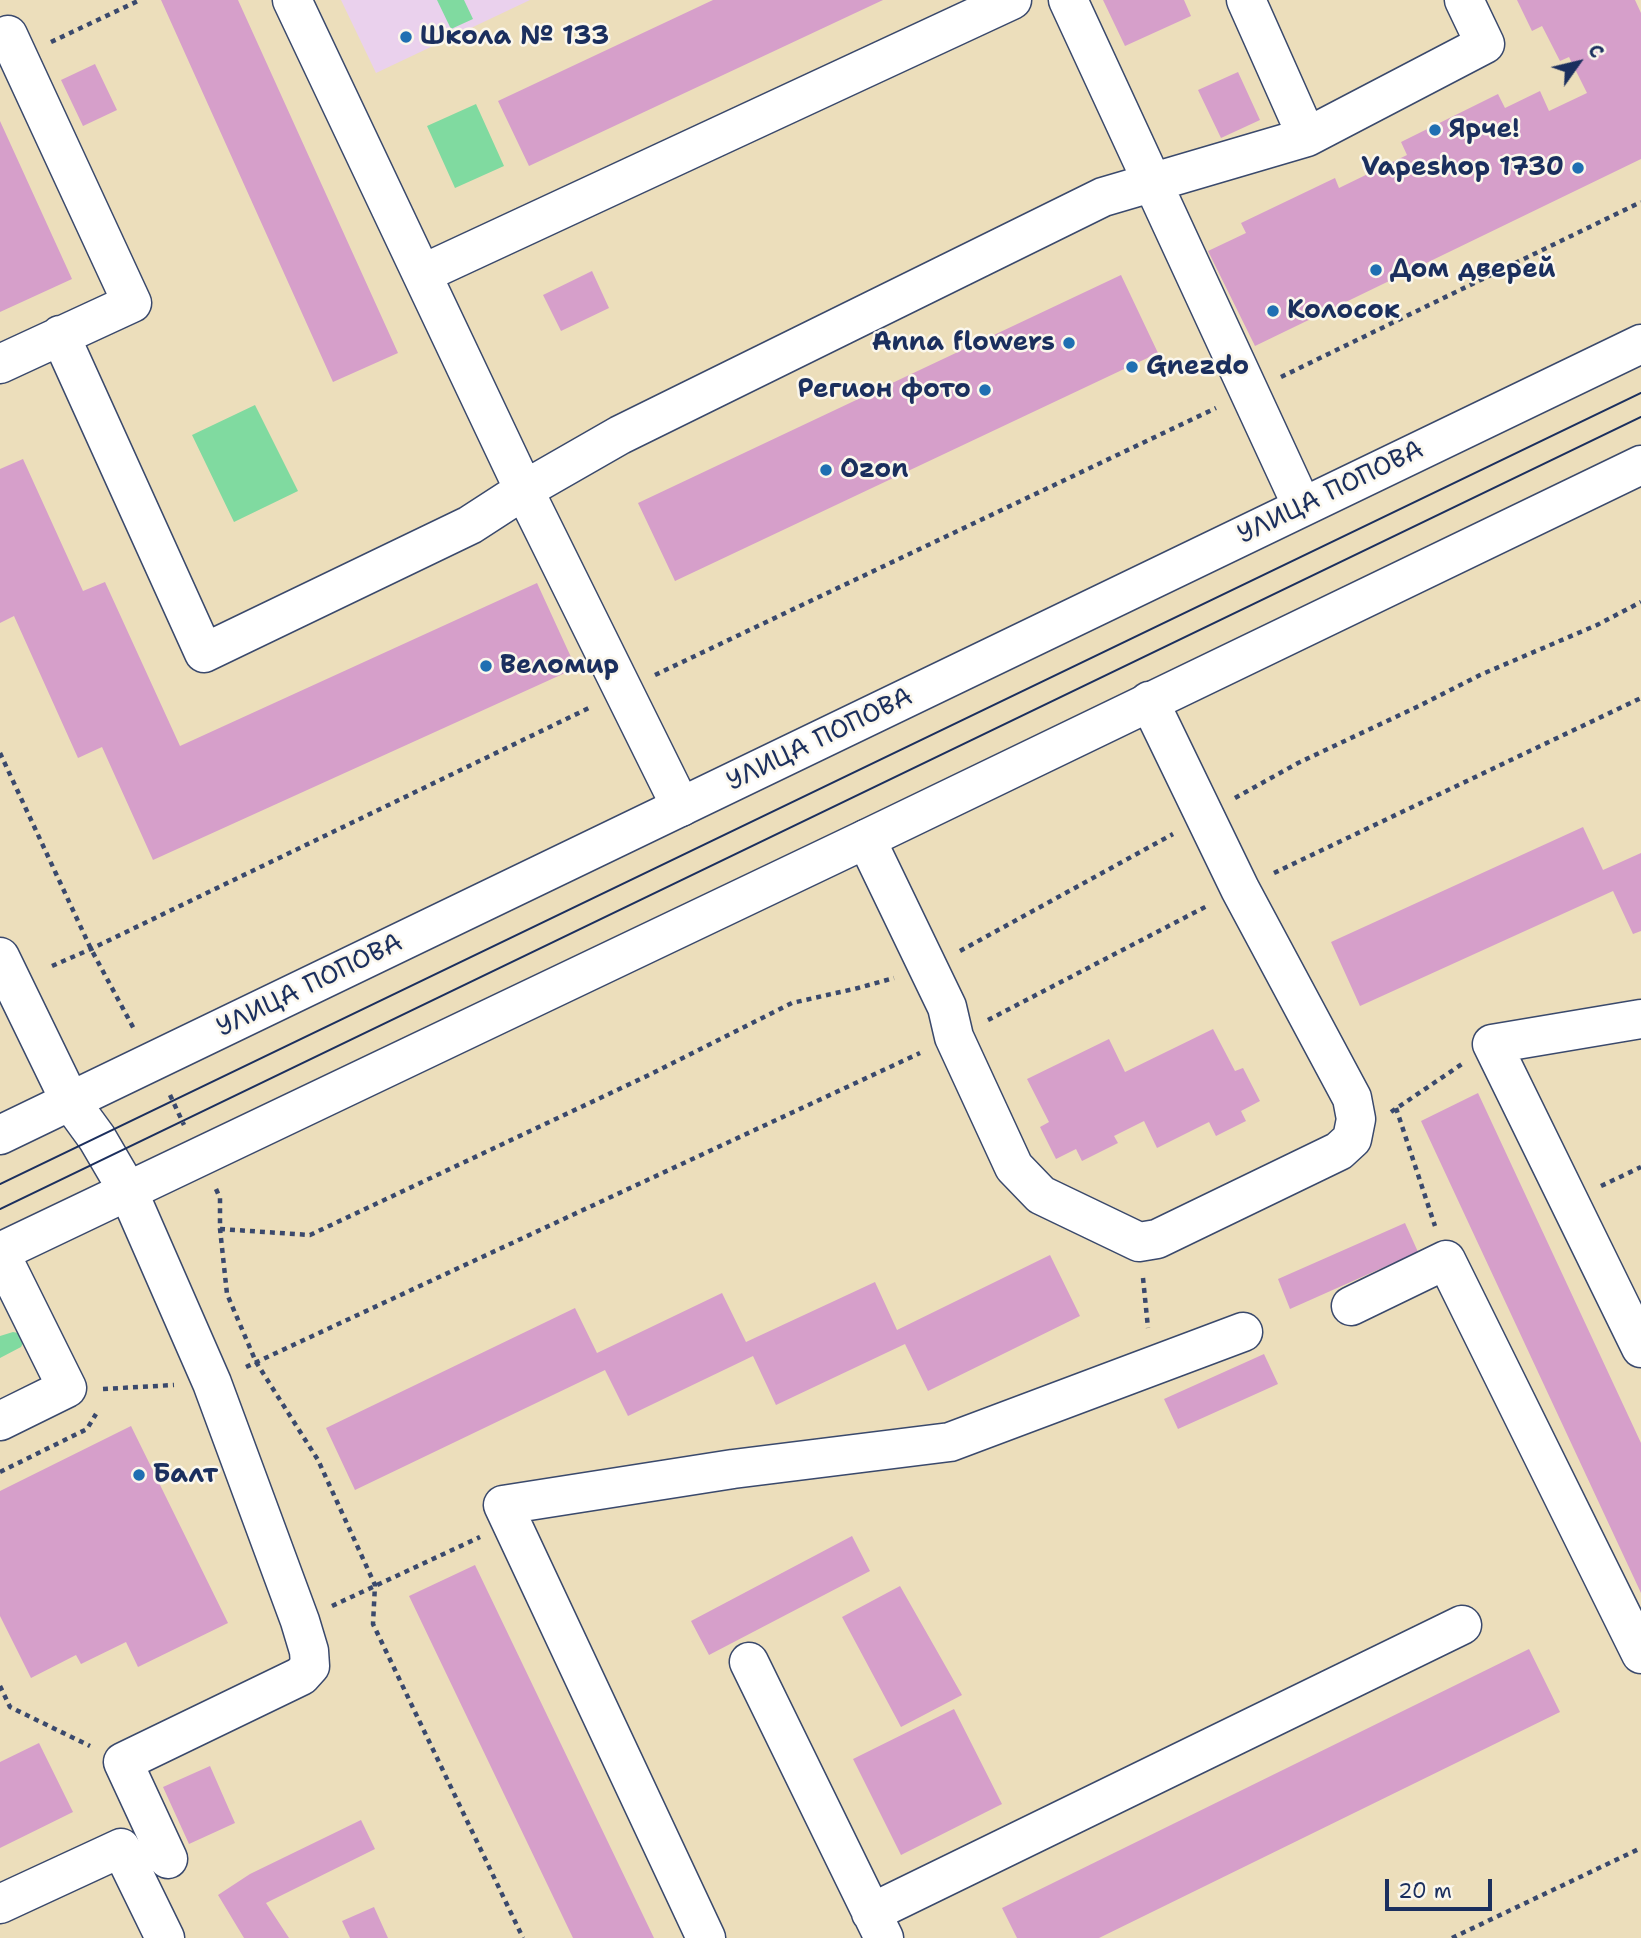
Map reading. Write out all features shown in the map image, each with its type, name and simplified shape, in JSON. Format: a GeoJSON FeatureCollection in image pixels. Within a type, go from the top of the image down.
{"type":"FeatureCollection","features":[{"type":"Feature","properties":{"kind":"main road"},"geometry":{"type":"LineString","coordinates":[[292,0],[524,490],[681,807]]}},
{"type":"Feature","properties":{"kind":"main road"},"geometry":{"type":"LineString","coordinates":[[422,274],[1012,0]]}},
{"type":"Feature","properties":{"kind":"main road"},"geometry":{"type":"LineString","coordinates":[[1068,0],[1302,506]]}},
{"type":"Feature","properties":{"kind":"main road"},"geometry":{"type":"LineString","coordinates":[[1246,0],[1307,137]]}},
{"type":"Feature","properties":{"kind":"main road"},"geometry":{"type":"LineString","coordinates":[[60,335],[204,653],[470,525],[524,490],[620,435],[1102,197],[1307,137],[1485,44],[1464,0]]}},
{"type":"Feature","properties":{"kind":"main road"},"geometry":{"type":"LineString","coordinates":[[0,364],[132,303],[14,46]]}},
{"type":"Feature","properties":{"kind":"main road","name":"УЛИЦА ПОПОВА"},"geometry":{"type":"LineString","coordinates":[[0,1135],[1641,344]]}},
{"type":"Feature","properties":{"kind":"main road"},"geometry":{"type":"LineString","coordinates":[[0,1421],[67,1388],[0,1252],[1641,466]]}},
{"type":"Feature","properties":{"kind":"main road"},"geometry":{"type":"LineString","coordinates":[[866,839],[947,1007],[954,1037],[1014,1167],[1041,1195],[1139,1242],[1157,1238],[1327,1157],[1339,1151],[1352,1139],[1356,1119],[1352,1098],[1240,889],[1149,701]]}},
{"type":"Feature","properties":{"kind":"main road"},"geometry":{"type":"LineString","coordinates":[[0,957],[70,1101],[103,1147],[128,1191],[212,1383],[309,1651],[310,1666],[301,1676],[123,1762],[167,1859]]}},
{"type":"Feature","properties":{"kind":"main road"},"geometry":{"type":"LineString","coordinates":[[1641,1018],[1492,1044],[1641,1348]]}},
{"type":"Feature","properties":{"kind":"main road"},"geometry":{"type":"LineString","coordinates":[[1351,1306],[1446,1260],[1641,1654]]}},
{"type":"Feature","properties":{"kind":"main road"},"geometry":{"type":"LineString","coordinates":[[706,1938],[503,1505],[733,1469],[950,1442],[1243,1332]]}},
{"type":"Feature","properties":{"kind":"main road"},"geometry":{"type":"LineString","coordinates":[[749,1662],[877,1926],[1462,1625]]}},
{"type":"Feature","properties":{"kind":"main road"},"geometry":{"type":"LineString","coordinates":[[0,1904],[121,1848],[166,1938]]}},
{"type":"Feature","properties":{"kind":"path"},"geometry":{"type":"LineString","coordinates":[[14,46],[140,0]]}},
{"type":"Feature","properties":{"kind":"path"},"geometry":{"type":"LineString","coordinates":[[52,966],[918,549]]}},
{"type":"Feature","properties":{"kind":"path"},"geometry":{"type":"LineString","coordinates":[[67,1388],[112,1390],[212,1383],[954,1037],[1240,889],[1641,698]]}},
{"type":"Feature","properties":{"kind":"path"},"geometry":{"type":"LineString","coordinates":[[0,753],[90,950]]}},
{"type":"Feature","properties":{"kind":"path"},"geometry":{"type":"LineString","coordinates":[[1352,1139],[1492,1044]]}},
{"type":"Feature","properties":{"kind":"path"},"geometry":{"type":"LineString","coordinates":[[1396,1108],[1446,1260]]}},
{"type":"Feature","properties":{"kind":"path"},"geometry":{"type":"LineString","coordinates":[[220,1229],[227,1294],[256,1362],[317,1460],[375,1585],[373,1624],[523,1938]]}},
{"type":"Feature","properties":{"kind":"path"},"geometry":{"type":"LineString","coordinates":[[1139,1242],[1152,1366]]}},
{"type":"Feature","properties":{"kind":"path"},"geometry":{"type":"LineString","coordinates":[[106,1399],[112,1390]]}},
{"type":"Feature","properties":{"kind":"path"},"geometry":{"type":"LineString","coordinates":[[0,1472],[87,1429],[99,1409]]}},
{"type":"Feature","properties":{"kind":"path"},"geometry":{"type":"LineString","coordinates":[[300,1621],[510,1523]]}},
{"type":"Feature","properties":{"kind":"path"},"geometry":{"type":"LineString","coordinates":[[0,1686],[10,1707],[123,1762]]}},
{"type":"Feature","properties":{"kind":"path"},"geometry":{"type":"LineString","coordinates":[[1452,1938],[1641,1848]]}},
{"type":"Feature","properties":{"kind":"shaded area","name":"Школа № 133"},"geometry":{"type":"Polygon","coordinates":[[[341,0],[530,0],[376,73],[341,0]]]}},
{"type":"Feature","properties":{"kind":"green space"},"geometry":{"type":"Polygon","coordinates":[[[437,0],[464,0],[473,19],[451,29],[437,0]]]}},
{"type":"Feature","properties":{"kind":"green space"},"geometry":{"type":"Polygon","coordinates":[[[476,104],[504,166],[455,188],[427,126],[476,104]]]}},
{"type":"Feature","properties":{"kind":"green space"},"geometry":{"type":"Polygon","coordinates":[[[255,405],[298,491],[234,522],[192,435],[255,405]]]}},
{"type":"Feature","properties":{"kind":"green space"},"geometry":{"type":"Polygon","coordinates":[[[18,1333],[24,1341],[21,1347],[0,1358],[0,1336],[18,1333]]]}},
{"type":"Feature","properties":{"kind":"building"},"geometry":{"type":"Polygon","coordinates":[[[161,0],[238,0],[398,353],[333,382],[161,0]]]}},
{"type":"Feature","properties":{"kind":"building"},"geometry":{"type":"Polygon","coordinates":[[[713,0],[883,0],[529,166],[498,101],[713,0]]]}},
{"type":"Feature","properties":{"kind":"building"},"geometry":{"type":"Polygon","coordinates":[[[1103,0],[1184,0],[1191,16],[1125,46],[1103,0]]]}},
{"type":"Feature","properties":{"kind":"building"},"geometry":{"type":"Polygon","coordinates":[[[1517,0],[1635,0],[1641,13],[1641,159],[1255,346],[1208,251],[1246,233],[1241,223],[1335,178],[1339,188],[1407,155],[1401,142],[1498,94],[1505,108],[1540,91],[1549,111],[1587,93],[1569,57],[1560,61],[1542,26],[1532,31],[1517,0]]]}},
{"type":"Feature","properties":{"kind":"building"},"geometry":{"type":"Polygon","coordinates":[[[95,64],[117,110],[83,126],[61,80],[95,64]]]}},
{"type":"Feature","properties":{"kind":"building"},"geometry":{"type":"Polygon","coordinates":[[[1238,72],[1260,120],[1221,138],[1198,90],[1238,72]]]}},
{"type":"Feature","properties":{"kind":"building"},"geometry":{"type":"Polygon","coordinates":[[[0,121],[72,279],[0,312],[0,121]]]}},
{"type":"Feature","properties":{"kind":"building"},"geometry":{"type":"Polygon","coordinates":[[[592,271],[609,308],[561,331],[543,295],[592,271]]]}},
{"type":"Feature","properties":{"kind":"building"},"geometry":{"type":"Polygon","coordinates":[[[1121,275],[1158,353],[675,581],[638,503],[1121,275]]]}},
{"type":"Feature","properties":{"kind":"building"},"geometry":{"type":"Polygon","coordinates":[[[23,459],[83,591],[105,582],[180,746],[537,583],[576,668],[153,860],[102,747],[78,758],[14,616],[0,623],[0,469],[23,459]]]}},
{"type":"Feature","properties":{"kind":"building"},"geometry":{"type":"Polygon","coordinates":[[[1583,827],[1603,870],[1641,853],[1641,931],[1633,934],[1613,891],[1360,1006],[1331,942],[1583,827]]]}},
{"type":"Feature","properties":{"kind":"building"},"geometry":{"type":"Polygon","coordinates":[[[1213,1029],[1235,1071],[1243,1068],[1260,1101],[1241,1111],[1246,1121],[1216,1136],[1209,1122],[1157,1148],[1144,1121],[1114,1136],[1118,1143],[1082,1161],[1076,1149],[1056,1159],[1040,1127],[1049,1122],[1027,1079],[1109,1039],[1125,1072],[1213,1029]]]}},
{"type":"Feature","properties":{"kind":"building"},"geometry":{"type":"Polygon","coordinates":[[[1478,1093],[1641,1443],[1641,1593],[1421,1121],[1478,1093]]]}},
{"type":"Feature","properties":{"kind":"building"},"geometry":{"type":"Polygon","coordinates":[[[1405,1223],[1418,1252],[1290,1309],[1278,1279],[1405,1223]]]}},
{"type":"Feature","properties":{"kind":"building"},"geometry":{"type":"Polygon","coordinates":[[[1050,1255],[1080,1316],[928,1391],[905,1344],[776,1405],[753,1356],[628,1416],[605,1370],[355,1490],[326,1428],[575,1308],[597,1353],[722,1293],[746,1342],[875,1282],[897,1330],[1050,1255]]]}},
{"type":"Feature","properties":{"kind":"building"},"geometry":{"type":"Polygon","coordinates":[[[1264,1354],[1278,1384],[1178,1429],[1164,1399],[1264,1354]]]}},
{"type":"Feature","properties":{"kind":"building"},"geometry":{"type":"Polygon","coordinates":[[[131,1426],[228,1623],[138,1667],[126,1642],[81,1664],[76,1655],[31,1678],[0,1616],[0,1491],[131,1426]]]}},
{"type":"Feature","properties":{"kind":"building"},"geometry":{"type":"Polygon","coordinates":[[[852,1536],[870,1571],[709,1655],[691,1621],[852,1536]]]}},
{"type":"Feature","properties":{"kind":"building"},"geometry":{"type":"Polygon","coordinates":[[[475,1565],[654,1938],[573,1938],[409,1596],[475,1565]]]}},
{"type":"Feature","properties":{"kind":"building"},"geometry":{"type":"Polygon","coordinates":[[[900,1586],[962,1695],[901,1727],[842,1617],[900,1586]]]}},
{"type":"Feature","properties":{"kind":"building"},"geometry":{"type":"Polygon","coordinates":[[[1529,1649],[1560,1712],[1099,1938],[1017,1938],[1002,1908],[1529,1649]]]}},
{"type":"Feature","properties":{"kind":"building"},"geometry":{"type":"Polygon","coordinates":[[[954,1709],[1002,1804],[901,1855],[853,1759],[954,1709]]]}},
{"type":"Feature","properties":{"kind":"building"},"geometry":{"type":"Polygon","coordinates":[[[39,1743],[73,1812],[0,1848],[0,1762],[39,1743]]]}},
{"type":"Feature","properties":{"kind":"building"},"geometry":{"type":"Polygon","coordinates":[[[210,1766],[235,1823],[189,1844],[163,1787],[210,1766]]]}},
{"type":"Feature","properties":{"kind":"building"},"geometry":{"type":"Polygon","coordinates":[[[361,1820],[375,1849],[266,1903],[289,1938],[244,1938],[218,1895],[250,1874],[361,1820]]]}},
{"type":"Feature","properties":{"kind":"building"},"geometry":{"type":"Polygon","coordinates":[[[374,1907],[388,1938],[350,1938],[342,1921],[374,1907]]]}},
{"type":"Feature","properties":{"kind":"tram line"},"geometry":{"type":"LineString","coordinates":[[0,1184],[1641,393]]}},
{"type":"Feature","properties":{"kind":"tram line"},"geometry":{"type":"LineString","coordinates":[[0,1209],[1641,417]]}},
{"type":"Feature","properties":{"kind":"place","name":"Школа № 133"},"geometry":{"type":"Point","coordinates":[406,37]}},
{"type":"Feature","properties":{"kind":"place","name":"Ярче!"},"geometry":{"type":"Point","coordinates":[1435,130]}},
{"type":"Feature","properties":{"kind":"place","name":"Vapeshop 1730"},"geometry":{"type":"Point","coordinates":[1578,168]}},
{"type":"Feature","properties":{"kind":"place","name":"Дом дверей"},"geometry":{"type":"Point","coordinates":[1376,270]}},
{"type":"Feature","properties":{"kind":"place","name":"Колосок"},"geometry":{"type":"Point","coordinates":[1273,311]}},
{"type":"Feature","properties":{"kind":"place","name":"Anna flowers"},"geometry":{"type":"Point","coordinates":[1069,343]}},
{"type":"Feature","properties":{"kind":"place","name":"Gnezdo"},"geometry":{"type":"Point","coordinates":[1132,367]}},
{"type":"Feature","properties":{"kind":"place","name":"Регион фото"},"geometry":{"type":"Point","coordinates":[985,390]}},
{"type":"Feature","properties":{"kind":"place","name":"Ozon"},"geometry":{"type":"Point","coordinates":[826,470]}},
{"type":"Feature","properties":{"kind":"place","name":"Веломир"},"geometry":{"type":"Point","coordinates":[486,666]}},
{"type":"Feature","properties":{"kind":"place","name":"Балт"},"geometry":{"type":"Point","coordinates":[139,1475]}}]}
